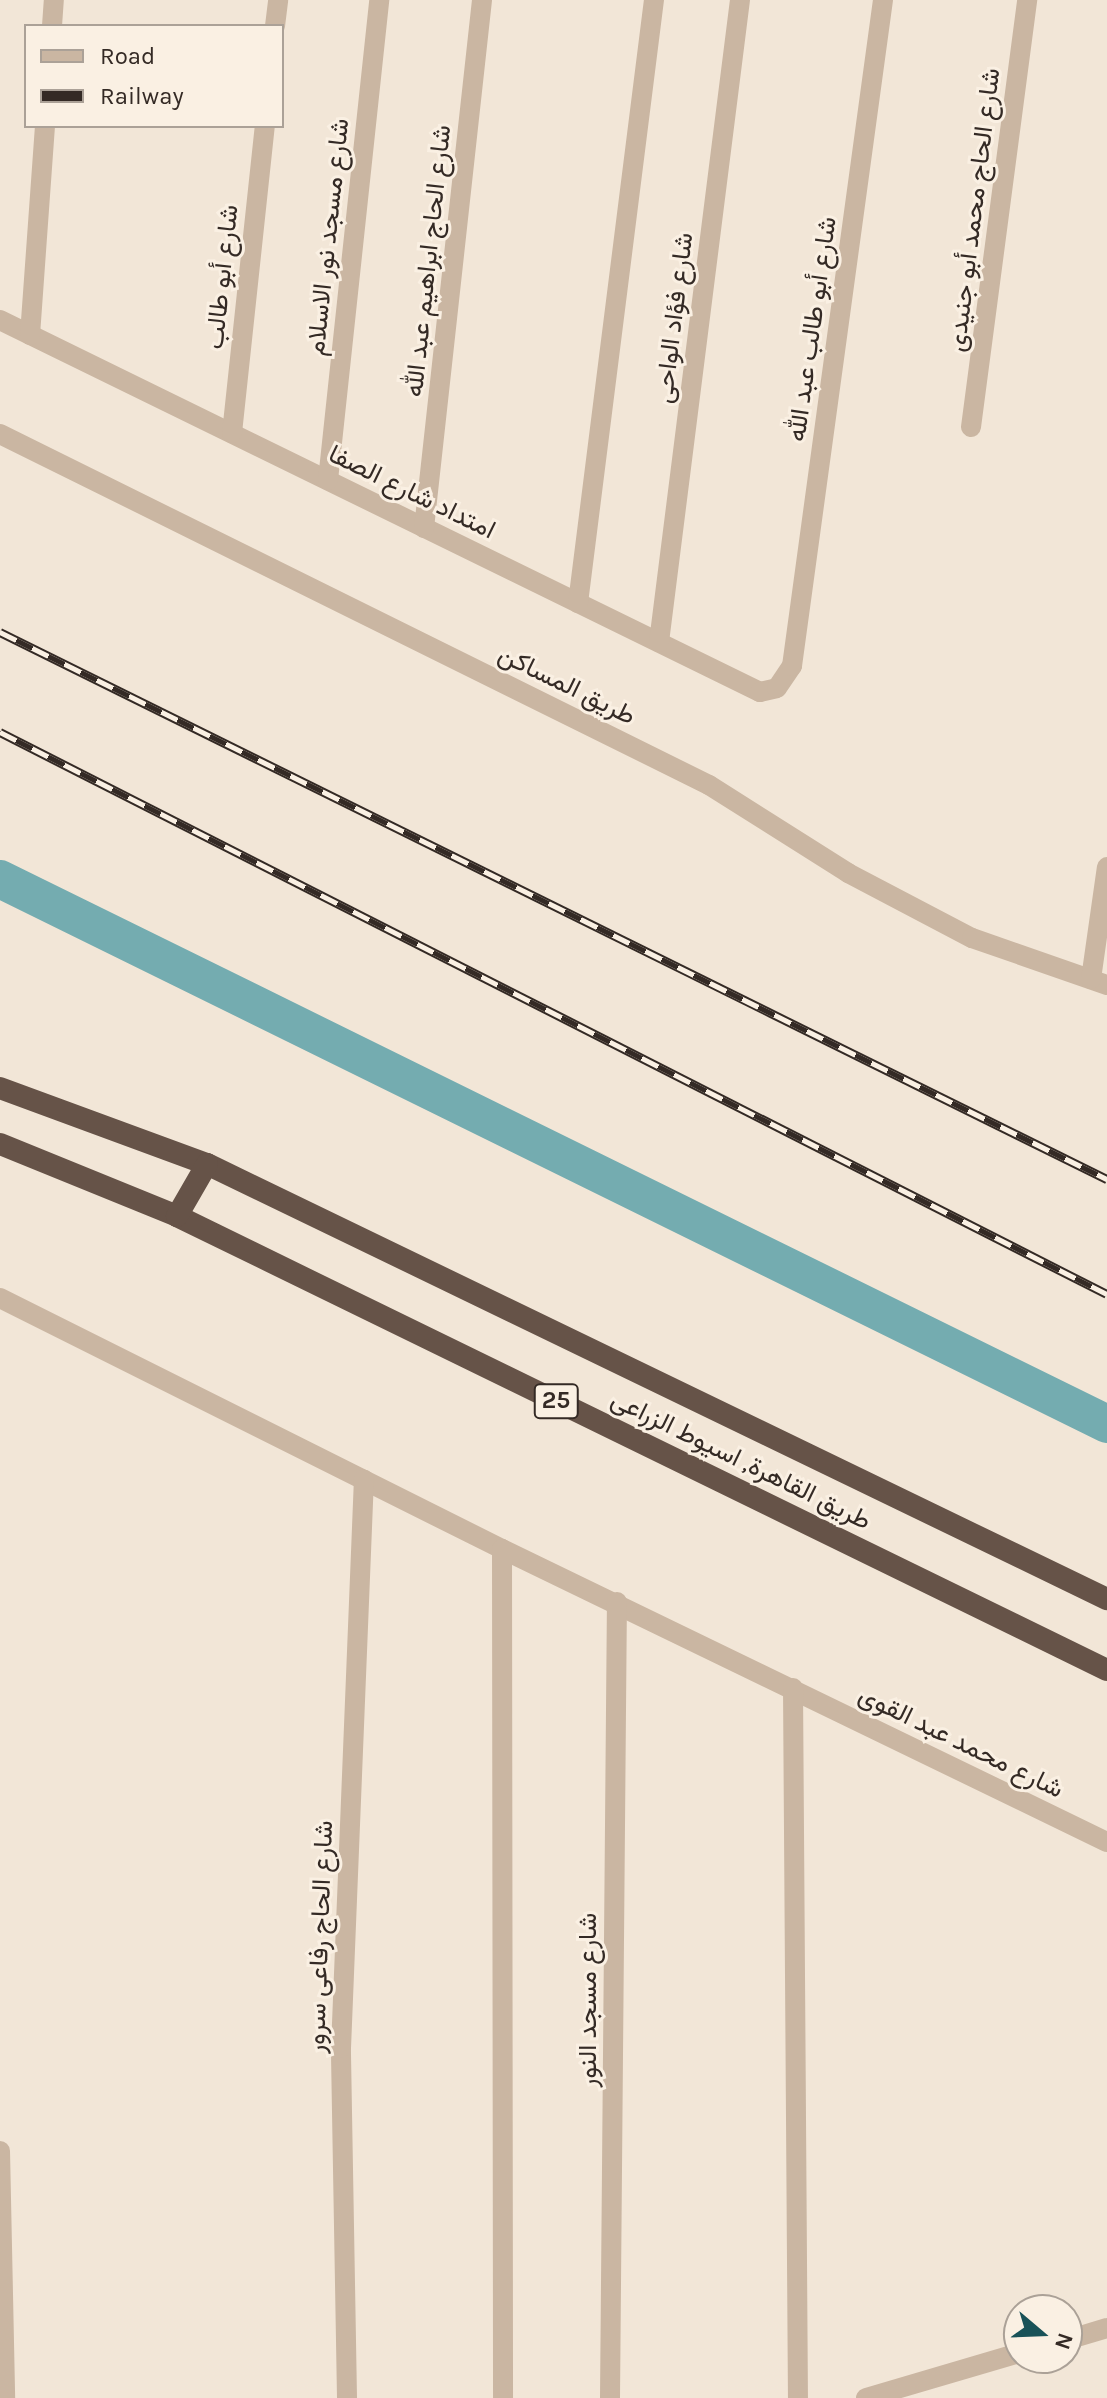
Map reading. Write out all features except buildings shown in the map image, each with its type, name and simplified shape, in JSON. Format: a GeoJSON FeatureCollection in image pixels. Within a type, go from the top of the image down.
{"type":"FeatureCollection","features":[{"type":"Feature","properties":{"kind":"highway","name":"طريق القاهرة, اسيوط الزراعى"},"geometry":{"type":"LineString","coordinates":[[0,1088],[207,1164],[1107,1599]]}},
{"type":"Feature","properties":{"kind":"highway","name":"طريق القاهرة, اسيوط الزراعى"},"geometry":{"type":"LineString","coordinates":[[0,1144],[177,1216],[1107,1670]]}},
{"type":"Feature","properties":{"kind":"highway"},"geometry":{"type":"LineString","coordinates":[[177,1216],[207,1164]]}},
{"type":"Feature","properties":{"kind":"street"},"geometry":{"type":"LineString","coordinates":[[52,24],[54,0]]}},
{"type":"Feature","properties":{"kind":"street"},"geometry":{"type":"LineString","coordinates":[[275,24],[278,0]]}},
{"type":"Feature","properties":{"kind":"street","name":"شارع مسجد نور الاسلام"},"geometry":{"type":"LineString","coordinates":[[328,480],[379,0]]}},
{"type":"Feature","properties":{"kind":"street","name":"شارع الحاج ابراهيم عبد الله"},"geometry":{"type":"LineString","coordinates":[[424,528],[482,0]]}},
{"type":"Feature","properties":{"kind":"street"},"geometry":{"type":"LineString","coordinates":[[578,603],[654,0]]}},
{"type":"Feature","properties":{"kind":"street","name":"شارع فؤاد الواحى"},"geometry":{"type":"LineString","coordinates":[[659,642],[740,0]]}},
{"type":"Feature","properties":{"kind":"street","name":"شارع أبو طالب عبد الله"},"geometry":{"type":"LineString","coordinates":[[792,666],[883,0]]}},
{"type":"Feature","properties":{"kind":"street","name":"شارع الحاج محمد أبو جنيدى"},"geometry":{"type":"LineString","coordinates":[[971,427],[1027,0]]}},
{"type":"Feature","properties":{"kind":"street"},"geometry":{"type":"LineString","coordinates":[[30,335],[45,128]]}},
{"type":"Feature","properties":{"kind":"street","name":"شارع أبو طالب"},"geometry":{"type":"LineString","coordinates":[[232,433],[265,128]]}},
{"type":"Feature","properties":{"kind":"street","name":"امتداد شارع الصفا"},"geometry":{"type":"LineString","coordinates":[[0,320],[760,692],[777,688],[792,666]]}},
{"type":"Feature","properties":{"kind":"street","name":"طريق المساكن"},"geometry":{"type":"LineString","coordinates":[[0,434],[709,785],[848,873],[972,938],[1099,982]]}},
{"type":"Feature","properties":{"kind":"street"},"geometry":{"type":"LineString","coordinates":[[1099,982],[1107,867]]}},
{"type":"Feature","properties":{"kind":"street","name":"شارع محمد عبد القوى"},"geometry":{"type":"LineString","coordinates":[[0,1298],[502,1549],[617,1602],[1107,1842]]}},
{"type":"Feature","properties":{"kind":"street","name":"شارع الحاج رفاعى سرور"},"geometry":{"type":"LineString","coordinates":[[347,2398],[341,2048],[364,1479]]}},
{"type":"Feature","properties":{"kind":"street"},"geometry":{"type":"LineString","coordinates":[[502,1549],[503,2398]]}},
{"type":"Feature","properties":{"kind":"street","name":"شارع مسجد النور"},"geometry":{"type":"LineString","coordinates":[[610,2398],[617,1602]]}},
{"type":"Feature","properties":{"kind":"street"},"geometry":{"type":"LineString","coordinates":[[793,1688],[798,2398]]}},
{"type":"Feature","properties":{"kind":"street"},"geometry":{"type":"LineString","coordinates":[[0,2151],[5,2398]]}},
{"type":"Feature","properties":{"kind":"street"},"geometry":{"type":"LineString","coordinates":[[1083,2335],[1107,2328]]}},
{"type":"Feature","properties":{"kind":"street"},"geometry":{"type":"LineString","coordinates":[[866,2398],[1003,2358]]}},
{"type":"Feature","properties":{"kind":"waterway"},"geometry":{"type":"LineString","coordinates":[[0,879],[1107,1424]]}},
{"type":"Feature","properties":{"kind":"railway"},"geometry":{"type":"LineString","coordinates":[[0,632],[1107,1179]]}},
{"type":"Feature","properties":{"kind":"railway"},"geometry":{"type":"LineString","coordinates":[[0,732],[1107,1294]]}}]}
